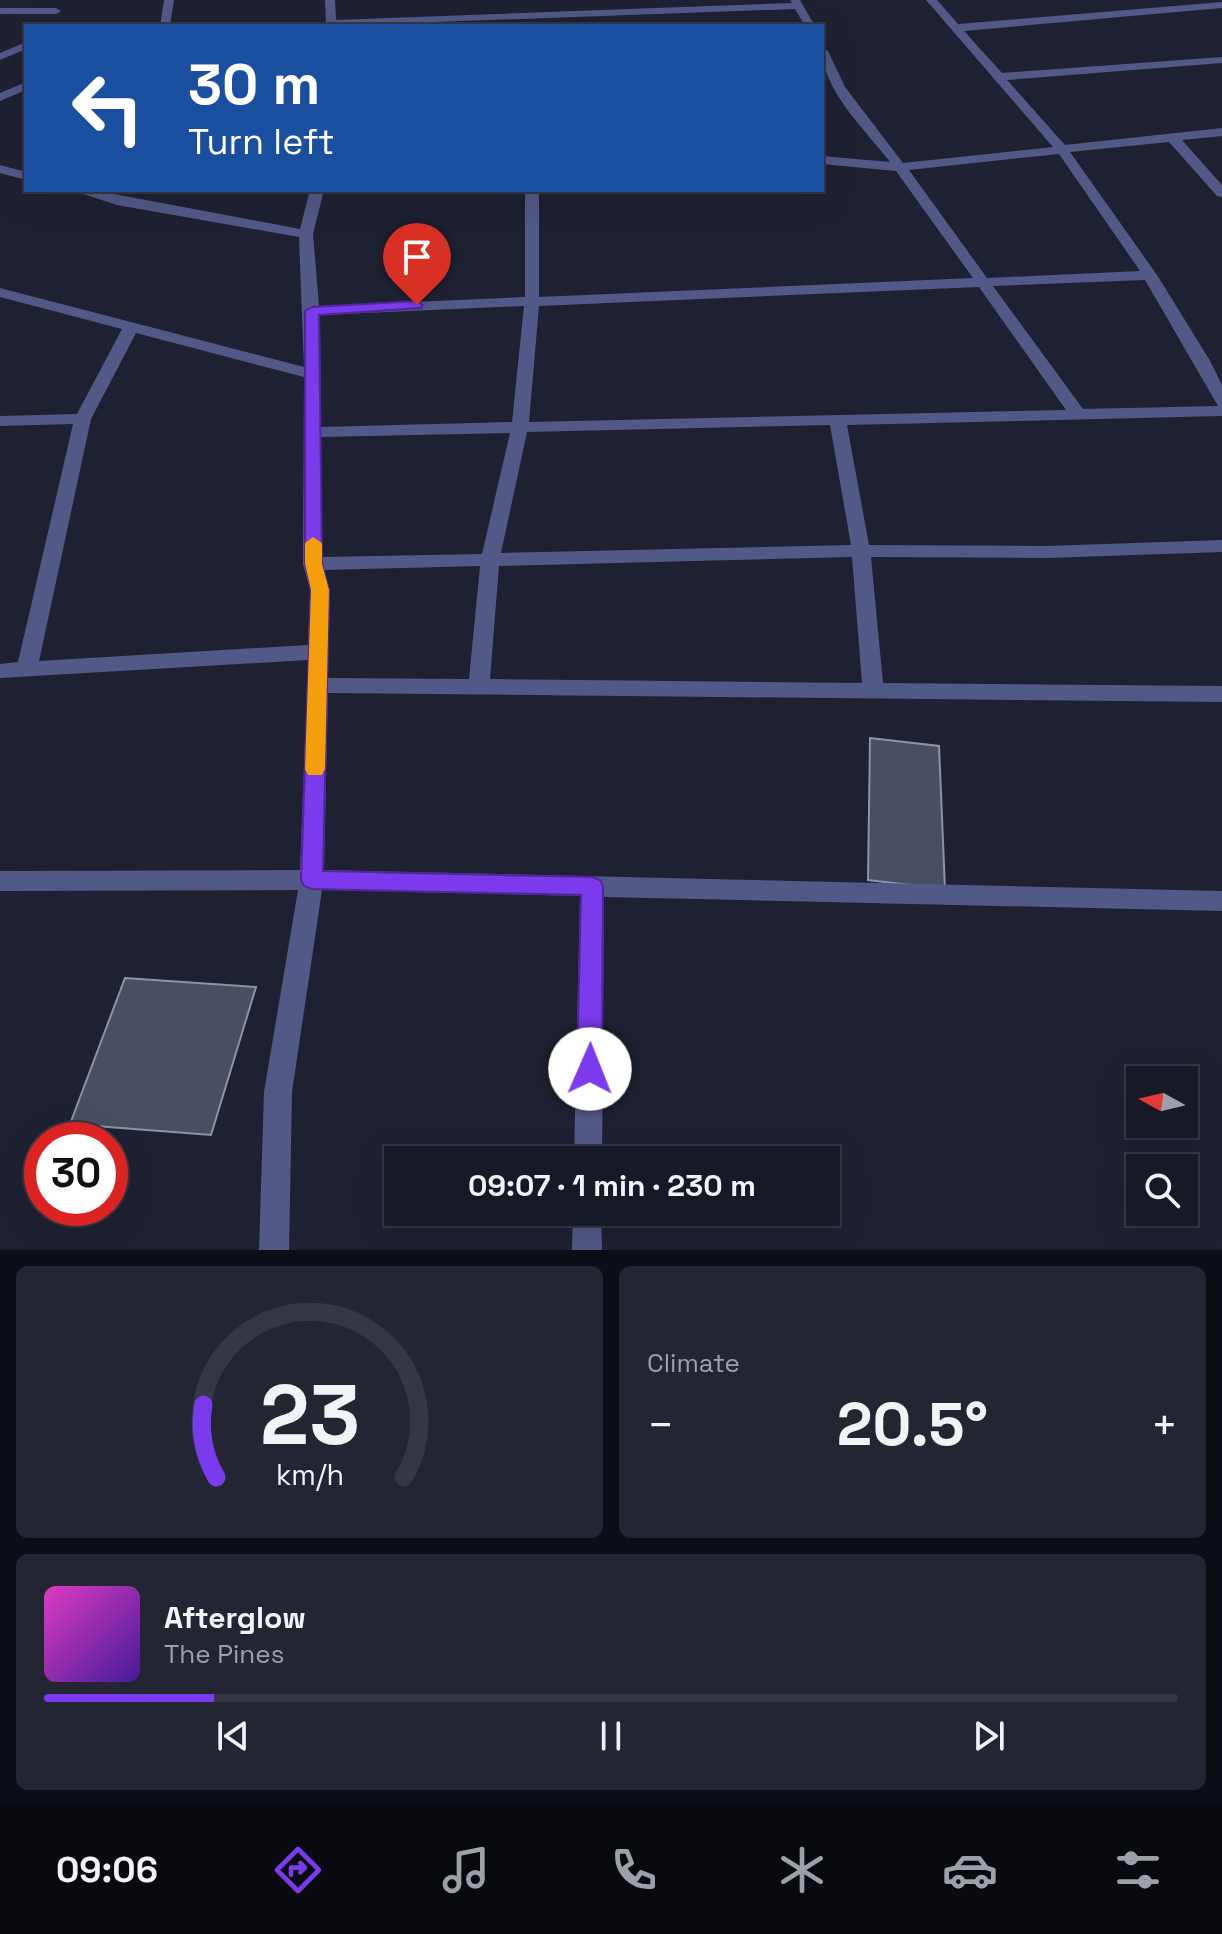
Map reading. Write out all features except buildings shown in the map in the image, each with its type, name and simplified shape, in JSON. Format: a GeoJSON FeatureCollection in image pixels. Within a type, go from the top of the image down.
{"type":"FeatureCollection","features":[{"type":"Feature","properties":{"kind":"street"},"geometry":{"type":"LineString","coordinates":[[165,24],[169,0]]}},
{"type":"Feature","properties":{"kind":"street"},"geometry":{"type":"LineString","coordinates":[[330,0],[331,24],[562,21],[797,3],[809,24]]}},
{"type":"Feature","properties":{"kind":"street"},"geometry":{"type":"LineString","coordinates":[[636,0],[639,14]]}},
{"type":"Feature","properties":{"kind":"street"},"geometry":{"type":"LineString","coordinates":[[931,0],[1061,148],[1150,275],[1201,359],[1222,402]]}},
{"type":"Feature","properties":{"kind":"street"},"geometry":{"type":"LineString","coordinates":[[955,28],[1089,12],[1222,5]]}},
{"type":"Feature","properties":{"kind":"street"},"geometry":{"type":"LineString","coordinates":[[0,11],[57,6]]}},
{"type":"Feature","properties":{"kind":"street"},"geometry":{"type":"LineString","coordinates":[[0,57],[24,46]]}},
{"type":"Feature","properties":{"kind":"street"},"geometry":{"type":"LineString","coordinates":[[824,55],[839,88],[900,167],[1077,413]]}},
{"type":"Feature","properties":{"kind":"street"},"geometry":{"type":"LineString","coordinates":[[999,77],[1222,60]]}},
{"type":"Feature","properties":{"kind":"street"},"geometry":{"type":"LineString","coordinates":[[0,97],[24,87]]}},
{"type":"Feature","properties":{"kind":"street"},"geometry":{"type":"LineString","coordinates":[[824,160],[900,167],[1222,132]]}},
{"type":"Feature","properties":{"kind":"street"},"geometry":{"type":"LineString","coordinates":[[1172,137],[1222,193]]}},
{"type":"Feature","properties":{"kind":"street"},"geometry":{"type":"LineString","coordinates":[[0,169],[24,175]]}},
{"type":"Feature","properties":{"kind":"street"},"geometry":{"type":"LineString","coordinates":[[94,192],[306,234]]}},
{"type":"Feature","properties":{"kind":"street"},"geometry":{"type":"LineString","coordinates":[[274,1250],[278,1092],[312,880],[320,590],[313,564],[312,311],[306,234],[316,192]]}},
{"type":"Feature","properties":{"kind":"street"},"geometry":{"type":"LineString","coordinates":[[479,686],[490,560],[520,426],[532,300],[532,192]]}},
{"type":"Feature","properties":{"kind":"street"},"geometry":{"type":"LineString","coordinates":[[312,311],[1150,275]]}},
{"type":"Feature","properties":{"kind":"street"},"geometry":{"type":"LineString","coordinates":[[0,292],[311,374]]}},
{"type":"Feature","properties":{"kind":"street"},"geometry":{"type":"LineString","coordinates":[[27,669],[83,419],[131,327]]}},
{"type":"Feature","properties":{"kind":"street"},"geometry":{"type":"LineString","coordinates":[[312,432],[1222,411]]}},
{"type":"Feature","properties":{"kind":"street"},"geometry":{"type":"LineString","coordinates":[[837,418],[861,551],[873,690]]}},
{"type":"Feature","properties":{"kind":"street"},"geometry":{"type":"LineString","coordinates":[[0,421],[83,419]]}},
{"type":"Feature","properties":{"kind":"street"},"geometry":{"type":"LineString","coordinates":[[313,564],[861,551],[1047,552],[1222,546]]}},
{"type":"Feature","properties":{"kind":"street"},"geometry":{"type":"LineString","coordinates":[[0,671],[319,652]]}},
{"type":"Feature","properties":{"kind":"street"},"geometry":{"type":"LineString","coordinates":[[317,685],[1222,694]]}},
{"type":"Feature","properties":{"kind":"street"},"geometry":{"type":"LineString","coordinates":[[0,881],[312,880],[1222,901]]}},
{"type":"Feature","properties":{"kind":"street"},"geometry":{"type":"LineString","coordinates":[[588,1146],[592,886]]}},
{"type":"Feature","properties":{"kind":"street"},"geometry":{"type":"LineString","coordinates":[[587,1226],[587,1250]]}},
{"type":"Feature","properties":{"kind":"slow traffic"},"geometry":{"type":"LineString","coordinates":[[313,543],[313,564],[320,590],[315,769]]}},
{"type":"Feature","properties":{"kind":"route"},"geometry":{"type":"LineString","coordinates":[[417,305],[312,311],[313,564],[320,590],[312,880],[592,886],[590,1069]]}}]}
